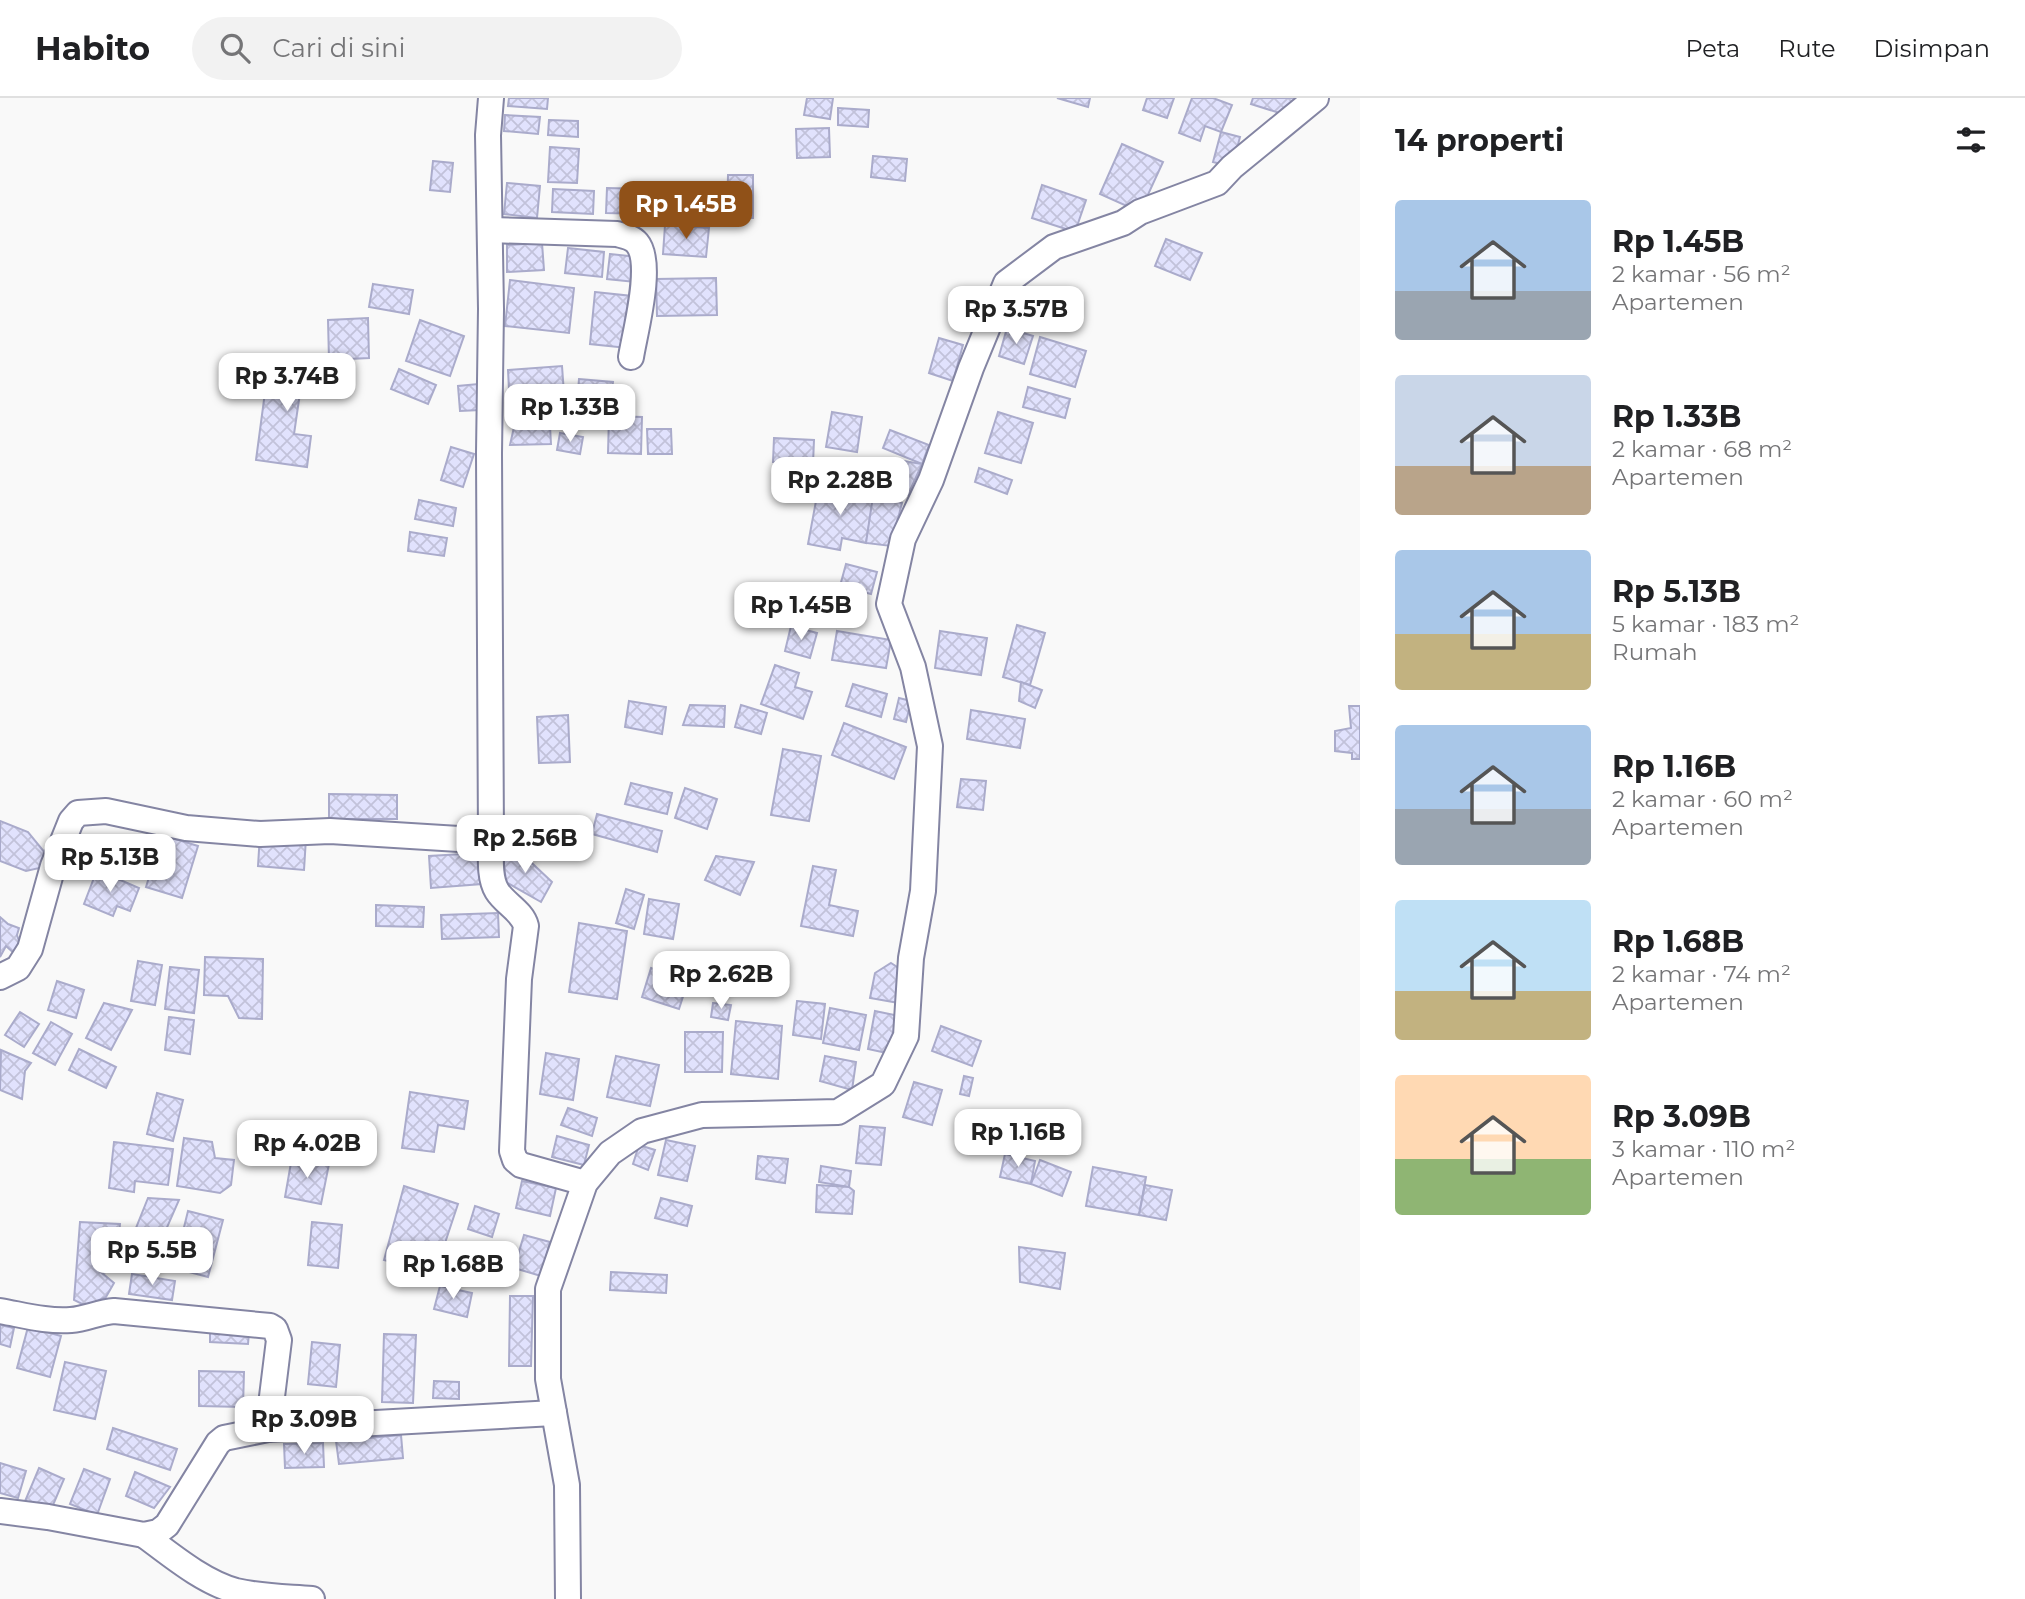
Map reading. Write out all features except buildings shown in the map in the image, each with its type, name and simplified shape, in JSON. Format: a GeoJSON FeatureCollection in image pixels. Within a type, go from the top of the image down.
{"type":"FeatureCollection","features":[{"type":"Feature","properties":{"kind":"street"},"geometry":{"type":"LineString","coordinates":[[491,98],[488,135],[491,309],[491,841],[493,881],[498,893],[523,918],[526,926],[519,979],[512,1151],[515,1160],[521,1165],[585,1183]]}},
{"type":"Feature","properties":{"kind":"street"},"geometry":{"type":"LineString","coordinates":[[568,1599],[567,1485],[548,1379],[548,1289],[585,1183],[610,1153],[642,1131],[702,1115],[838,1112],[883,1084],[906,1036],[911,958],[923,891],[930,746],[913,667],[889,604],[903,539],[931,480],[971,368],[1006,283],[1054,247],[1123,223],[1140,212],[1217,183],[1232,167],[1316,98]]}},
{"type":"Feature","properties":{"kind":"street"},"geometry":{"type":"LineString","coordinates":[[489,230],[617,234],[638,243],[645,272],[631,357]]}},
{"type":"Feature","properties":{"kind":"street"},"geometry":{"type":"LineString","coordinates":[[0,977],[18,968],[30,949],[53,866],[71,821],[78,813],[106,811],[186,828],[260,834],[330,831],[491,841]]}},
{"type":"Feature","properties":{"kind":"street"},"geometry":{"type":"LineString","coordinates":[[0,1311],[72,1320],[114,1311],[270,1326],[275,1329],[279,1340],[268,1429]]}},
{"type":"Feature","properties":{"kind":"street"},"geometry":{"type":"LineString","coordinates":[[0,1511],[144,1535],[158,1532],[167,1525],[218,1443],[224,1438],[268,1429],[554,1413]]}},
{"type":"Feature","properties":{"kind":"street"},"geometry":{"type":"LineString","coordinates":[[144,1535],[172,1556],[205,1588],[312,1599]]}}]}
